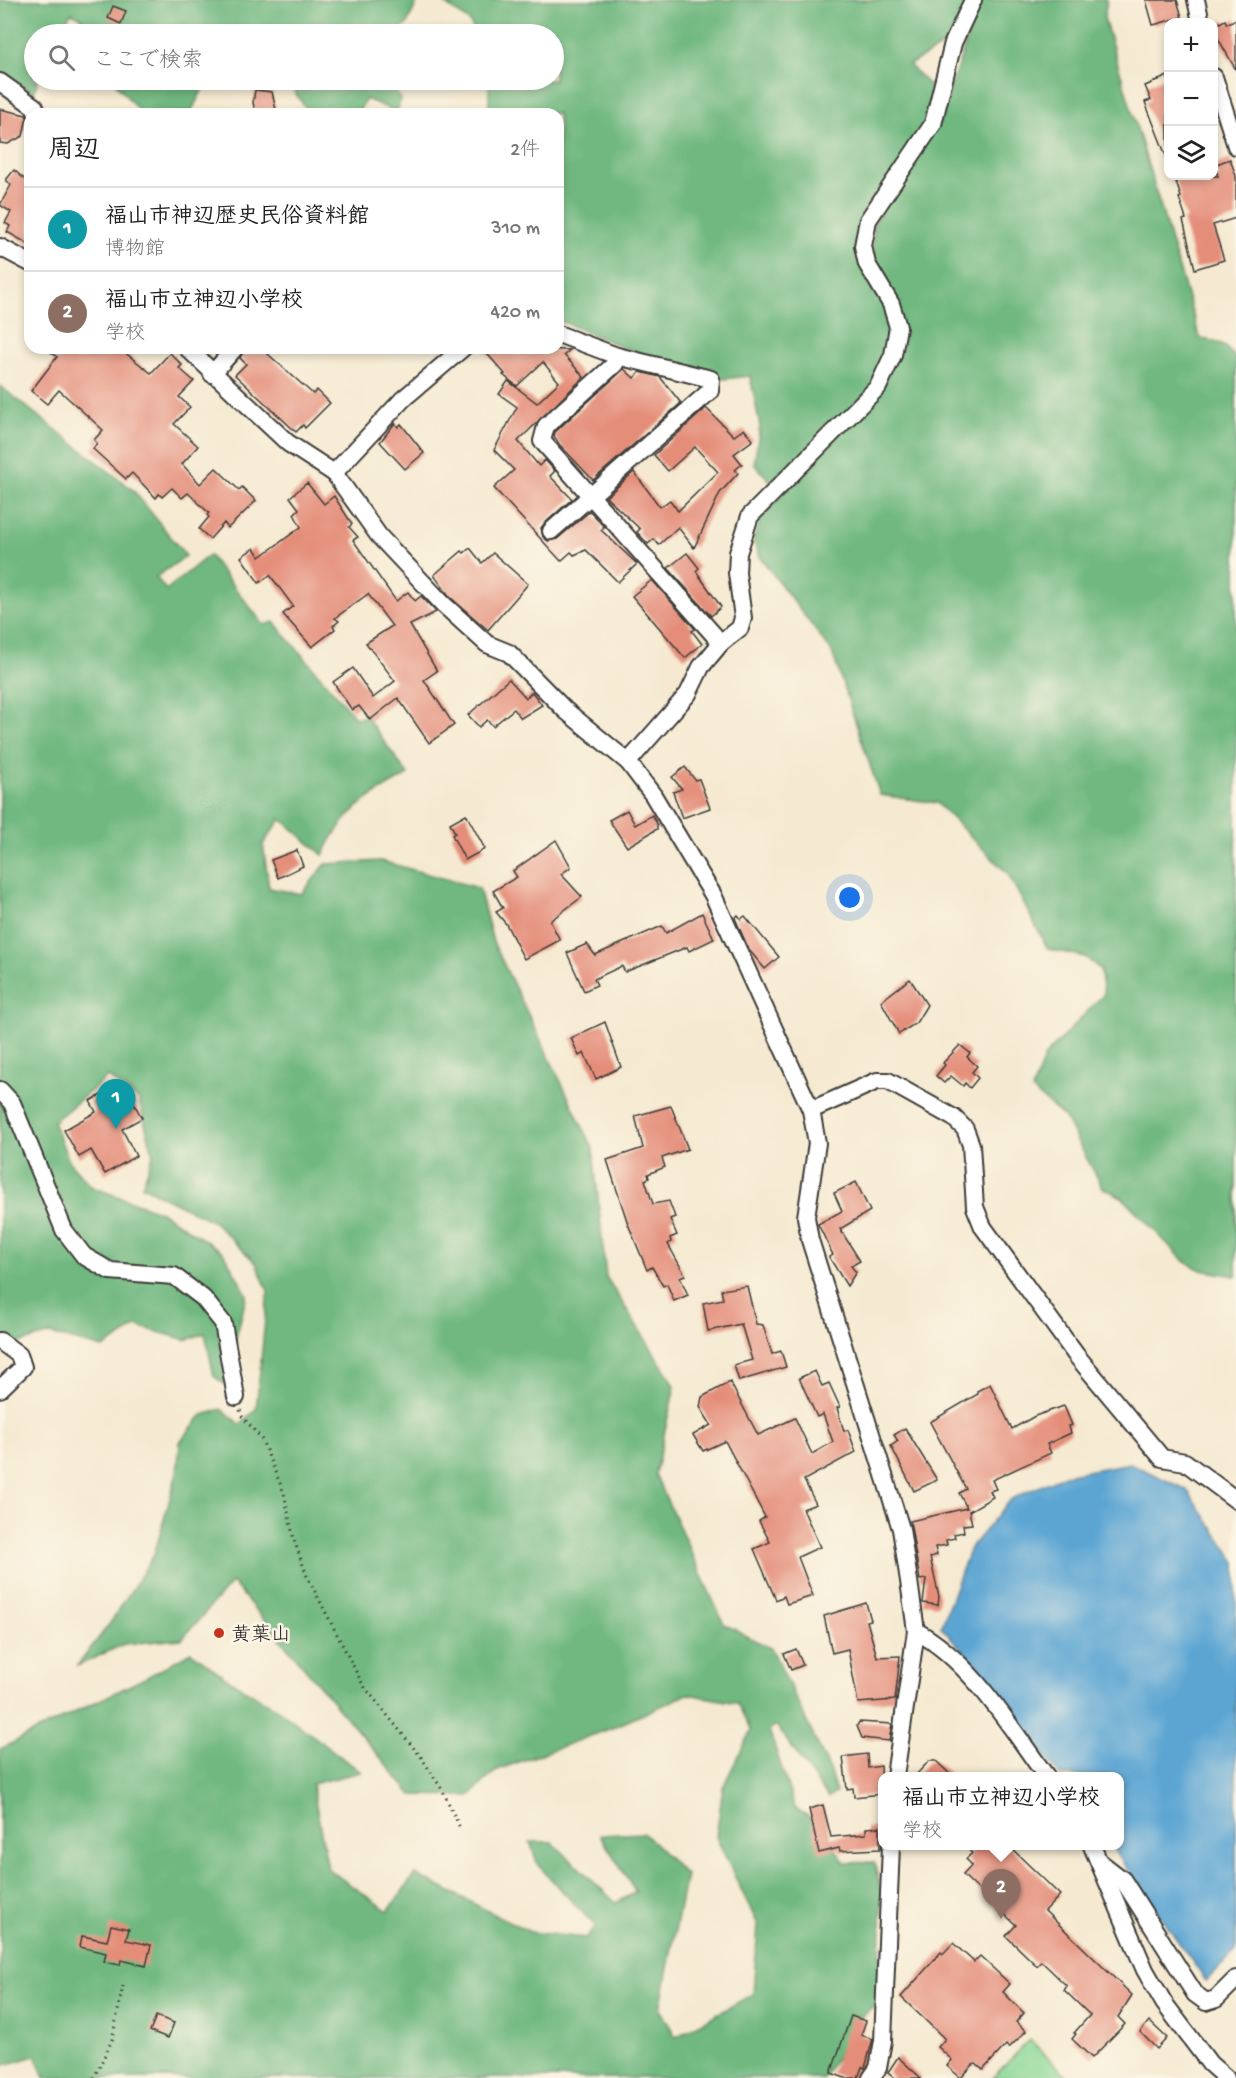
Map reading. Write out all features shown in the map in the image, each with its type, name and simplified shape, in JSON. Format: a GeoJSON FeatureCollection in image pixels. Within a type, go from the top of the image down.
{"type":"FeatureCollection","features":[{"type":"Feature","properties":{"kind":"street"},"geometry":{"type":"LineString","coordinates":[[628,762],[688,694],[701,667],[721,643],[740,628],[743,618],[737,573],[738,553],[750,516],[878,387],[893,355],[898,327],[891,304],[867,264],[863,246],[868,220],[933,124],[953,43],[974,0]]}},
{"type":"Feature","properties":{"kind":"street"},"geometry":{"type":"LineString","coordinates":[[1196,0],[1201,18]]}},
{"type":"Feature","properties":{"kind":"street"},"geometry":{"type":"LineString","coordinates":[[0,82],[35,108]]}},
{"type":"Feature","properties":{"kind":"street"},"geometry":{"type":"LineString","coordinates":[[1218,87],[1233,126],[1236,146]]}},
{"type":"Feature","properties":{"kind":"street"},"geometry":{"type":"LineString","coordinates":[[0,247],[24,260]]}},
{"type":"Feature","properties":{"kind":"street"},"geometry":{"type":"LineString","coordinates":[[551,531],[710,390],[711,379],[617,356],[564,336]]}},
{"type":"Feature","properties":{"kind":"street"},"geometry":{"type":"LineString","coordinates":[[193,354],[288,443],[334,473],[379,536],[443,604],[487,644],[509,653],[565,710],[628,762],[653,795],[713,895],[811,1110],[817,1143],[806,1216],[810,1240],[901,1529],[916,1631],[896,1772]]}},
{"type":"Feature","properties":{"kind":"street"},"geometry":{"type":"LineString","coordinates":[[212,374],[230,354]]}},
{"type":"Feature","properties":{"kind":"street"},"geometry":{"type":"LineString","coordinates":[[334,473],[403,399],[456,354]]}},
{"type":"Feature","properties":{"kind":"street"},"geometry":{"type":"LineString","coordinates":[[617,356],[615,364],[546,426],[542,441],[721,643]]}},
{"type":"Feature","properties":{"kind":"street"},"geometry":{"type":"LineString","coordinates":[[811,1110],[877,1081],[888,1081],[954,1118],[965,1129],[971,1145],[975,1207],[982,1227],[1076,1355],[1162,1458],[1185,1462],[1236,1500]]}},
{"type":"Feature","properties":{"kind":"street"},"geometry":{"type":"LineString","coordinates":[[0,1090],[12,1103],[64,1230],[84,1256],[110,1271],[174,1276],[203,1298],[223,1323],[236,1397]]}},
{"type":"Feature","properties":{"kind":"street"},"geometry":{"type":"LineString","coordinates":[[0,1341],[19,1355],[23,1367],[0,1389]]}},
{"type":"Feature","properties":{"kind":"street"},"geometry":{"type":"LineString","coordinates":[[916,1631],[932,1640],[961,1665],[1043,1772]]}},
{"type":"Feature","properties":{"kind":"street"},"geometry":{"type":"LineString","coordinates":[[871,2078],[878,2068],[883,2042],[891,1850]]}},
{"type":"Feature","properties":{"kind":"street"},"geometry":{"type":"LineString","coordinates":[[1094,1850],[1145,1970],[1164,2003],[1210,2064],[1226,2078]]}},
{"type":"Feature","properties":{"kind":"street"},"geometry":{"type":"LineString","coordinates":[[1100,1862],[1123,1880],[1195,1994],[1206,2002],[1216,1999],[1236,1980]]}},
{"type":"Feature","properties":{"kind":"path"},"geometry":{"type":"LineString","coordinates":[[236,1397],[242,1416],[261,1438],[284,1493],[294,1540],[307,1576],[363,1685],[421,1757],[443,1791],[460,1828]]}},
{"type":"Feature","properties":{"kind":"path"},"geometry":{"type":"LineString","coordinates":[[94,2078],[112,2040],[123,1986]]}},
{"type":"Feature","properties":{"kind":"green space"},"geometry":{"type":"Polygon","coordinates":[[[0,0],[418,0],[407,24],[84,24],[81,17],[71,13],[64,24],[24,24],[24,87],[0,72],[0,0]]]}},
{"type":"Feature","properties":{"kind":"green space"},"geometry":{"type":"Polygon","coordinates":[[[440,0],[969,0],[949,42],[909,65],[937,93],[929,123],[859,246],[894,327],[875,384],[774,485],[754,464],[760,426],[750,376],[723,379],[622,347],[564,323],[564,108],[489,108],[489,90],[564,90],[564,24],[471,24],[440,0]]]}},
{"type":"Feature","properties":{"kind":"green space"},"geometry":{"type":"Polygon","coordinates":[[[980,0],[1107,0],[1104,18],[1200,338],[1222,344],[1236,358],[1236,1276],[1201,1270],[1184,1261],[1122,1197],[1103,1188],[1064,1117],[1032,1090],[1045,1056],[1104,994],[1100,969],[1085,957],[1048,949],[1008,874],[937,803],[880,795],[832,652],[760,557],[753,541],[762,516],[881,388],[905,336],[872,257],[874,224],[939,122],[980,0]]]}},
{"type":"Feature","properties":{"kind":"green space"},"geometry":{"type":"Polygon","coordinates":[[[121,90],[202,90],[193,108],[136,108],[121,90]]]}},
{"type":"Feature","properties":{"kind":"green space"},"geometry":{"type":"Polygon","coordinates":[[[293,90],[393,90],[401,98],[398,108],[387,108],[366,99],[361,108],[306,108],[293,90]]]}},
{"type":"Feature","properties":{"kind":"green space"},"geometry":{"type":"Polygon","coordinates":[[[0,386],[133,490],[186,556],[156,577],[166,590],[209,555],[264,625],[274,622],[356,718],[366,716],[408,775],[369,798],[348,816],[323,855],[281,819],[263,844],[269,888],[301,894],[326,864],[381,861],[479,888],[493,942],[593,1148],[606,1277],[675,1386],[655,1474],[724,1624],[772,1649],[828,1766],[836,1793],[828,1798],[776,1725],[769,1730],[795,1808],[816,1821],[845,1863],[874,1862],[882,1893],[879,2003],[860,2018],[823,2078],[44,2078],[36,2056],[0,2066],[0,1749],[149,1676],[191,1652],[235,1684],[279,1710],[361,1772],[312,1784],[328,1869],[388,1911],[415,1874],[530,1932],[586,1938],[596,1927],[538,1865],[530,1842],[552,1842],[616,1903],[636,1892],[600,1835],[644,1833],[686,1875],[660,2009],[676,2037],[753,1994],[758,1925],[716,1837],[723,1787],[751,1730],[737,1703],[688,1694],[612,1728],[497,1770],[469,1796],[412,1795],[232,1582],[182,1639],[124,1644],[77,1666],[111,1622],[154,1555],[177,1473],[180,1442],[201,1416],[221,1409],[240,1424],[256,1409],[268,1291],[256,1263],[214,1222],[142,1186],[153,1155],[139,1100],[108,1077],[53,1122],[70,1163],[92,1187],[161,1212],[223,1252],[247,1294],[224,1384],[214,1376],[205,1333],[186,1340],[137,1326],[103,1348],[50,1334],[0,1349],[0,386]]]}},
{"type":"Feature","properties":{"kind":"green space"},"geometry":{"type":"Polygon","coordinates":[[[1030,2040],[1069,2078],[992,2078],[1030,2040]]]}},
{"type":"Feature","properties":{"kind":"water"},"geometry":{"type":"Polygon","coordinates":[[[1130,1463],[1187,1490],[1236,1562],[1236,1951],[1206,1981],[1114,1850],[1124,1850],[1124,1772],[1057,1772],[979,1667],[941,1627],[970,1548],[1011,1499],[1065,1475],[1130,1463]]]}},
{"type":"Feature","properties":{"kind":"building"},"geometry":{"type":"Polygon","coordinates":[[[1146,0],[1177,0],[1182,17],[1164,18],[1164,22],[1153,25],[1146,0]]]}},
{"type":"Feature","properties":{"kind":"building"},"geometry":{"type":"Polygon","coordinates":[[[113,6],[126,11],[121,24],[108,18],[113,6]]]}},
{"type":"Feature","properties":{"kind":"building"},"geometry":{"type":"Polygon","coordinates":[[[1236,19],[1236,70],[1218,38],[1218,24],[1225,20],[1227,24],[1236,19]]]}},
{"type":"Feature","properties":{"kind":"building"},"geometry":{"type":"Polygon","coordinates":[[[1164,78],[1164,151],[1145,102],[1151,100],[1145,86],[1164,78]]]}},
{"type":"Feature","properties":{"kind":"building"},"geometry":{"type":"Polygon","coordinates":[[[255,90],[272,92],[276,108],[254,108],[255,90]]]}},
{"type":"Feature","properties":{"kind":"building"},"geometry":{"type":"Polygon","coordinates":[[[0,109],[24,115],[23,136],[8,144],[0,143],[0,109]]]}},
{"type":"Feature","properties":{"kind":"building"},"geometry":{"type":"Polygon","coordinates":[[[1230,159],[1236,176],[1236,218],[1213,225],[1224,260],[1195,269],[1183,220],[1186,219],[1175,180],[1218,180],[1218,164],[1230,159]]]}},
{"type":"Feature","properties":{"kind":"building"},"geometry":{"type":"Polygon","coordinates":[[[14,170],[24,179],[24,242],[7,232],[10,226],[5,223],[11,212],[0,205],[11,185],[6,180],[14,170]]]}},
{"type":"Feature","properties":{"kind":"building"},"geometry":{"type":"Polygon","coordinates":[[[564,350],[570,350],[564,355],[584,377],[518,441],[539,466],[545,460],[555,471],[550,476],[572,499],[544,524],[541,528],[543,537],[548,541],[557,539],[590,511],[604,527],[601,530],[637,564],[618,582],[586,550],[574,555],[571,552],[561,561],[494,488],[514,470],[494,450],[517,407],[499,394],[508,381],[537,403],[559,382],[543,362],[517,386],[503,375],[505,374],[487,354],[564,354],[564,350]]]}},
{"type":"Feature","properties":{"kind":"building"},"geometry":{"type":"Polygon","coordinates":[[[53,354],[127,354],[151,373],[171,354],[182,365],[179,368],[194,381],[179,397],[190,407],[174,424],[198,446],[182,464],[200,484],[216,468],[239,490],[242,487],[256,501],[228,528],[224,523],[210,539],[199,529],[209,517],[207,515],[209,513],[188,493],[182,498],[172,488],[162,497],[159,494],[156,498],[132,473],[126,479],[93,449],[97,443],[94,440],[103,430],[59,390],[47,404],[31,391],[57,357],[53,354]]]}},
{"type":"Feature","properties":{"kind":"building"},"geometry":{"type":"Polygon","coordinates":[[[242,354],[268,354],[313,394],[317,390],[330,403],[305,428],[303,425],[296,432],[235,375],[246,364],[240,358],[242,354]]]}},
{"type":"Feature","properties":{"kind":"building"},"geometry":{"type":"Polygon","coordinates":[[[624,369],[634,378],[640,372],[660,377],[681,403],[593,480],[559,444],[554,436],[555,432],[624,369]]]}},
{"type":"Feature","properties":{"kind":"building"},"geometry":{"type":"Polygon","coordinates":[[[706,408],[734,436],[744,429],[753,440],[734,454],[742,464],[735,470],[738,473],[720,493],[694,548],[678,527],[659,545],[654,539],[648,544],[637,532],[640,529],[606,497],[634,472],[660,507],[670,500],[678,511],[718,472],[695,447],[668,471],[654,455],[706,408]]]}},
{"type":"Feature","properties":{"kind":"building"},"geometry":{"type":"Polygon","coordinates":[[[395,423],[398,427],[401,424],[424,453],[405,469],[380,442],[395,423]]]}},
{"type":"Feature","properties":{"kind":"building"},"geometry":{"type":"Polygon","coordinates":[[[307,483],[324,504],[334,496],[352,524],[349,527],[358,537],[353,540],[396,601],[408,592],[415,601],[421,596],[436,612],[410,625],[437,671],[424,680],[454,725],[429,743],[398,698],[370,720],[359,706],[352,710],[333,682],[353,668],[373,698],[395,681],[366,643],[392,626],[368,594],[335,618],[339,621],[333,626],[335,629],[312,647],[283,614],[293,606],[270,575],[259,583],[241,557],[254,548],[260,557],[301,527],[294,514],[299,509],[290,497],[307,483]]]}},
{"type":"Feature","properties":{"kind":"building"},"geometry":{"type":"Polygon","coordinates":[[[470,548],[482,563],[493,553],[528,584],[488,630],[450,597],[434,575],[462,551],[464,553],[470,548]]]}},
{"type":"Feature","properties":{"kind":"building"},"geometry":{"type":"Polygon","coordinates":[[[687,553],[699,568],[696,571],[721,607],[711,616],[668,568],[687,553]]]}},
{"type":"Feature","properties":{"kind":"building"},"geometry":{"type":"Polygon","coordinates":[[[652,580],[695,629],[692,631],[702,644],[685,658],[632,596],[652,580]]]}},
{"type":"Feature","properties":{"kind":"building"},"geometry":{"type":"Polygon","coordinates":[[[509,679],[526,698],[532,692],[542,705],[521,718],[514,709],[493,726],[487,720],[479,727],[468,715],[509,679]]]}},
{"type":"Feature","properties":{"kind":"building"},"geometry":{"type":"Polygon","coordinates":[[[685,767],[695,780],[699,779],[710,808],[682,818],[673,792],[682,789],[672,777],[685,767]]]}},
{"type":"Feature","properties":{"kind":"building"},"geometry":{"type":"Polygon","coordinates":[[[627,810],[635,825],[652,815],[657,829],[627,847],[609,820],[627,810]]]}},
{"type":"Feature","properties":{"kind":"building"},"geometry":{"type":"Polygon","coordinates":[[[466,814],[485,849],[465,860],[452,835],[455,833],[450,823],[466,814]]]}},
{"type":"Feature","properties":{"kind":"building"},"geometry":{"type":"Polygon","coordinates":[[[556,840],[571,867],[561,874],[582,897],[550,921],[560,940],[524,959],[506,924],[496,912],[503,908],[493,891],[517,877],[513,871],[556,840]]]}},
{"type":"Feature","properties":{"kind":"building"},"geometry":{"type":"Polygon","coordinates":[[[297,850],[303,866],[278,878],[271,860],[297,850]]]}},
{"type":"Feature","properties":{"kind":"building"},"geometry":{"type":"Polygon","coordinates":[[[702,913],[714,939],[689,951],[687,947],[625,972],[622,966],[594,979],[597,985],[584,991],[567,953],[587,944],[595,955],[662,926],[666,933],[702,913]]]}},
{"type":"Feature","properties":{"kind":"building"},"geometry":{"type":"Polygon","coordinates":[[[738,915],[741,919],[745,916],[779,957],[765,969],[749,950],[735,918],[738,915]]]}},
{"type":"Feature","properties":{"kind":"building"},"geometry":{"type":"Polygon","coordinates":[[[910,979],[927,1005],[916,1023],[899,1034],[881,1001],[910,979]]]}},
{"type":"Feature","properties":{"kind":"building"},"geometry":{"type":"Polygon","coordinates":[[[605,1022],[621,1067],[596,1079],[584,1053],[579,1056],[571,1038],[605,1022]]]}},
{"type":"Feature","properties":{"kind":"building"},"geometry":{"type":"Polygon","coordinates":[[[960,1045],[970,1053],[967,1057],[977,1066],[972,1072],[978,1078],[970,1088],[965,1083],[963,1086],[951,1076],[944,1083],[936,1076],[945,1065],[943,1063],[960,1045]]]}},
{"type":"Feature","properties":{"kind":"building"},"geometry":{"type":"Polygon","coordinates":[[[113,1088],[118,1098],[128,1093],[142,1118],[122,1129],[136,1156],[105,1174],[91,1150],[79,1157],[64,1130],[96,1112],[90,1101],[113,1088]]]}},
{"type":"Feature","properties":{"kind":"building"},"geometry":{"type":"Polygon","coordinates":[[[671,1106],[688,1149],[662,1158],[665,1167],[648,1174],[649,1178],[645,1180],[653,1204],[669,1201],[675,1217],[670,1219],[677,1235],[670,1238],[671,1242],[668,1244],[685,1275],[680,1277],[688,1295],[674,1301],[667,1284],[663,1286],[652,1267],[647,1270],[628,1224],[607,1160],[643,1148],[635,1116],[671,1106]]]}},
{"type":"Feature","properties":{"kind":"building"},"geometry":{"type":"Polygon","coordinates":[[[856,1182],[870,1211],[840,1229],[860,1261],[851,1266],[856,1272],[847,1286],[829,1257],[833,1255],[818,1224],[842,1211],[834,1193],[856,1182]]]}},
{"type":"Feature","properties":{"kind":"building"},"geometry":{"type":"Polygon","coordinates":[[[747,1286],[756,1324],[763,1325],[772,1354],[781,1351],[786,1367],[739,1381],[734,1365],[752,1360],[741,1324],[708,1331],[703,1303],[723,1299],[721,1290],[747,1286]]]}},
{"type":"Feature","properties":{"kind":"building"},"geometry":{"type":"Polygon","coordinates":[[[815,1371],[822,1386],[829,1383],[840,1407],[837,1408],[844,1431],[848,1430],[856,1452],[804,1480],[816,1504],[803,1509],[820,1547],[798,1557],[813,1596],[787,1604],[784,1596],[776,1600],[754,1549],[770,1542],[759,1521],[765,1517],[725,1441],[703,1451],[693,1435],[711,1425],[700,1407],[702,1397],[730,1382],[758,1435],[795,1418],[812,1454],[833,1442],[823,1414],[817,1417],[799,1378],[815,1371]]]}},
{"type":"Feature","properties":{"kind":"building"},"geometry":{"type":"Polygon","coordinates":[[[990,1384],[1012,1429],[1035,1416],[1064,1406],[1072,1425],[1069,1426],[1071,1433],[1047,1444],[1051,1453],[992,1480],[996,1489],[990,1491],[993,1497],[969,1511],[972,1524],[963,1525],[964,1532],[954,1534],[955,1538],[946,1540],[947,1545],[935,1547],[937,1555],[930,1557],[939,1597],[938,1605],[923,1603],[926,1579],[920,1580],[910,1521],[967,1508],[959,1493],[966,1489],[930,1422],[978,1394],[977,1391],[990,1384]]]}},
{"type":"Feature","properties":{"kind":"building"},"geometry":{"type":"Polygon","coordinates":[[[905,1428],[937,1480],[914,1491],[891,1446],[898,1441],[894,1435],[905,1428]]]}},
{"type":"Feature","properties":{"kind":"building"},"geometry":{"type":"Polygon","coordinates":[[[866,1603],[871,1620],[867,1621],[877,1657],[900,1656],[895,1700],[858,1703],[848,1649],[832,1653],[824,1616],[866,1603]]]}},
{"type":"Feature","properties":{"kind":"building"},"geometry":{"type":"Polygon","coordinates":[[[796,1649],[803,1665],[791,1670],[784,1654],[796,1649]]]}},
{"type":"Feature","properties":{"kind":"building"},"geometry":{"type":"Polygon","coordinates":[[[859,1722],[892,1724],[889,1741],[862,1738],[857,1726],[859,1722]]]}},
{"type":"Feature","properties":{"kind":"building"},"geometry":{"type":"Polygon","coordinates":[[[867,1754],[868,1768],[881,1766],[881,1772],[878,1772],[878,1794],[854,1797],[853,1788],[847,1789],[843,1757],[867,1754]]]}},
{"type":"Feature","properties":{"kind":"building"},"geometry":{"type":"Polygon","coordinates":[[[929,1761],[936,1761],[948,1772],[919,1772],[929,1761]]]}},
{"type":"Feature","properties":{"kind":"building"},"geometry":{"type":"Polygon","coordinates":[[[823,1805],[831,1837],[866,1834],[866,1828],[878,1827],[878,1849],[840,1851],[839,1848],[819,1853],[809,1809],[823,1805]]]}},
{"type":"Feature","properties":{"kind":"building"},"geometry":{"type":"Polygon","coordinates":[[[969,1850],[1013,1850],[1060,1895],[1045,1911],[1132,1995],[1118,2017],[1125,2024],[1092,2058],[1072,2039],[1076,2034],[1074,2033],[1090,2015],[1064,1990],[1067,1986],[1041,1961],[1037,1966],[1006,1936],[1016,1925],[963,1875],[972,1865],[966,1859],[972,1853],[969,1850]]]}},
{"type":"Feature","properties":{"kind":"building"},"geometry":{"type":"Polygon","coordinates":[[[111,1925],[129,1929],[126,1940],[151,1945],[146,1966],[121,1960],[120,1965],[104,1962],[106,1953],[80,1947],[82,1936],[107,1941],[111,1925]]]}},
{"type":"Feature","properties":{"kind":"building"},"geometry":{"type":"Polygon","coordinates":[[[953,1943],[974,1962],[980,1956],[1010,1984],[1003,1992],[1024,2013],[1016,2022],[1026,2031],[1009,2048],[1006,2045],[983,2070],[976,2064],[973,2065],[961,2078],[947,2066],[952,2060],[938,2047],[945,2039],[901,1997],[941,1952],[943,1954],[953,1943]]]}},
{"type":"Feature","properties":{"kind":"building"},"geometry":{"type":"Polygon","coordinates":[[[156,2016],[174,2023],[168,2038],[150,2031],[156,2016]]]}},
{"type":"Feature","properties":{"kind":"building"},"geometry":{"type":"Polygon","coordinates":[[[851,2016],[866,2021],[861,2035],[873,2039],[865,2068],[862,2067],[858,2078],[845,2078],[831,2073],[851,2016]]]}},
{"type":"Feature","properties":{"kind":"building"},"geometry":{"type":"Polygon","coordinates":[[[1149,2021],[1167,2038],[1157,2049],[1140,2032],[1149,2021]]]}},
{"type":"Feature","properties":{"kind":"building"},"geometry":{"type":"Polygon","coordinates":[[[898,2057],[921,2078],[895,2078],[888,2072],[898,2057]]]}},
{"type":"Feature","properties":{"kind":"place","name":"福山市神辺歴史民俗資料館"},"geometry":{"type":"Point","coordinates":[116,1129]}},
{"type":"Feature","properties":{"kind":"place","name":"黄葉山"},"geometry":{"type":"Point","coordinates":[219,1633]}},
{"type":"Feature","properties":{"kind":"place","name":"福山市立神辺小学校"},"geometry":{"type":"Point","coordinates":[1001,1919]}}]}
